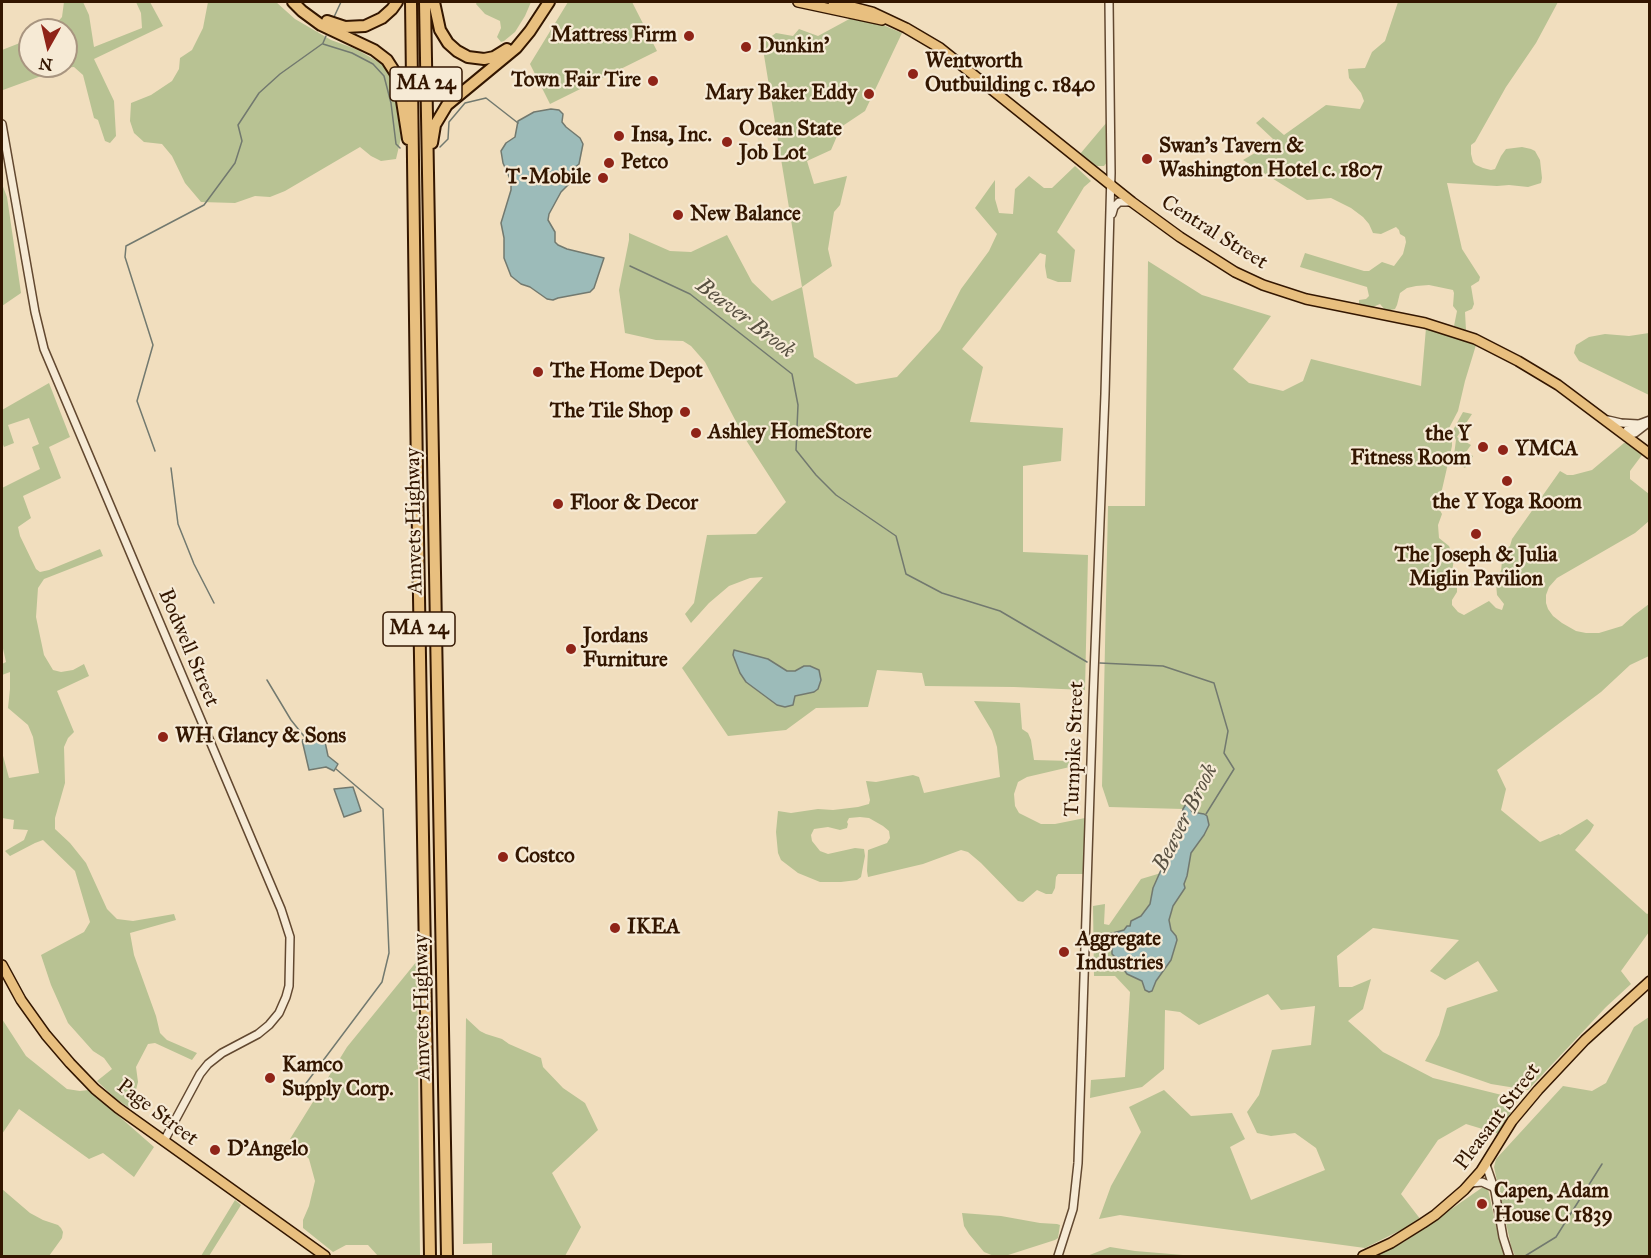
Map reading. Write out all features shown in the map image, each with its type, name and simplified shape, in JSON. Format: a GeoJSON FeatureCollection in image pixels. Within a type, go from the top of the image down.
{"type":"FeatureCollection","features":[{"type":"Feature","properties":{"kind":"highway"},"geometry":{"type":"LineString","coordinates":[[293,2],[321,25],[374,50],[392,66],[399,82],[408,143],[414,158]]}},
{"type":"Feature","properties":{"kind":"highway"},"geometry":{"type":"LineString","coordinates":[[300,2],[325,20],[338,26],[352,28],[376,22],[397,2]]}},
{"type":"Feature","properties":{"kind":"highway","name":"Amvets Highway"},"geometry":{"type":"LineString","coordinates":[[411,2],[430,1257]]}},
{"type":"Feature","properties":{"kind":"highway","name":"Amvets Highway"},"geometry":{"type":"LineString","coordinates":[[425,2],[447,1257]]}},
{"type":"Feature","properties":{"kind":"highway"},"geometry":{"type":"LineString","coordinates":[[434,2],[440,30],[448,43],[463,55],[479,59],[494,57],[511,45],[531,19],[538,2]]}},
{"type":"Feature","properties":{"kind":"highway"},"geometry":{"type":"LineString","coordinates":[[427,167],[432,149],[433,132],[443,111],[456,96],[516,48],[549,2]]}},
{"type":"Feature","properties":{"kind":"main road"},"geometry":{"type":"LineString","coordinates":[[798,2],[849,5]]}},
{"type":"Feature","properties":{"kind":"main road"},"geometry":{"type":"LineString","coordinates":[[833,2],[849,5]]}},
{"type":"Feature","properties":{"kind":"main road","name":"Central Street"},"geometry":{"type":"LineString","coordinates":[[849,5],[906,27],[950,55],[1132,202],[1235,272],[1263,285],[1314,301],[1425,323],[1465,335],[1538,372],[1650,453]]}},
{"type":"Feature","properties":{"kind":"main road","name":"Page Street"},"geometry":{"type":"LineString","coordinates":[[2,964],[35,1021],[70,1063],[111,1102],[325,1257]]}},
{"type":"Feature","properties":{"kind":"main road","name":"Pleasant Street"},"geometry":{"type":"LineString","coordinates":[[1363,1257],[1391,1243],[1454,1200],[1486,1165],[1512,1121],[1538,1090],[1585,1041],[1650,981]]}},
{"type":"Feature","properties":{"kind":"street","name":"Turnpike Street"},"geometry":{"type":"LineString","coordinates":[[1058,1257],[1073,1209],[1078,1163],[1106,386],[1111,184],[1109,2]]}},
{"type":"Feature","properties":{"kind":"street","name":"Bodwell Street"},"geometry":{"type":"LineString","coordinates":[[2,124],[35,316],[46,356],[282,909],[289,932],[289,986],[279,1013],[258,1034],[217,1056],[208,1064],[200,1074],[164,1141]]}},
{"type":"Feature","properties":{"kind":"street","name":"Turnpike Street"},"geometry":{"type":"LineString","coordinates":[[1109,240],[1113,210],[1116,205],[1121,201],[1132,202]]}},
{"type":"Feature","properties":{"kind":"street"},"geometry":{"type":"LineString","coordinates":[[1605,419],[1638,424]]}},
{"type":"Feature","properties":{"kind":"street"},"geometry":{"type":"LineString","coordinates":[[1625,435],[1628,428],[1650,422]]}},
{"type":"Feature","properties":{"kind":"street"},"geometry":{"type":"LineString","coordinates":[[1625,435],[1635,433],[1650,422]]}},
{"type":"Feature","properties":{"kind":"street"},"geometry":{"type":"LineString","coordinates":[[1486,1165],[1509,1257]]}},
{"type":"Feature","properties":{"kind":"street"},"geometry":{"type":"LineString","coordinates":[[1471,1183],[1482,1182],[1493,1187]]}},
{"type":"Feature","properties":{"kind":"green space"},"geometry":{"type":"Polygon","coordinates":[[[64,2],[83,2],[89,15],[94,47],[142,28],[141,13],[136,2],[150,2],[163,26],[94,59],[114,101],[116,136],[110,143],[105,141],[98,120],[94,118],[83,75],[78,71],[78,18],[62,17],[64,2]]]}},
{"type":"Feature","properties":{"kind":"green space"},"geometry":{"type":"Polygon","coordinates":[[[208,2],[276,2],[295,19],[331,40],[356,49],[382,64],[392,78],[401,138],[396,159],[381,161],[360,147],[285,191],[270,197],[255,196],[235,203],[201,202],[185,183],[172,156],[162,144],[144,142],[134,133],[130,121],[131,103],[151,95],[172,81],[179,69],[180,58],[192,50],[203,28],[208,2]]]}},
{"type":"Feature","properties":{"kind":"green space"},"geometry":{"type":"Polygon","coordinates":[[[477,2],[531,2],[515,32],[501,42],[497,37],[501,28],[500,21],[485,14],[476,4],[477,2]]]}},
{"type":"Feature","properties":{"kind":"green space"},"geometry":{"type":"Polygon","coordinates":[[[568,2],[632,2],[657,51],[550,104],[530,64],[568,2]]]}},
{"type":"Feature","properties":{"kind":"green space"},"geometry":{"type":"Polygon","coordinates":[[[1398,2],[1558,2],[1536,43],[1471,145],[1473,162],[1491,170],[1495,169],[1506,149],[1522,147],[1535,151],[1540,160],[1541,183],[1528,187],[1447,183],[1462,249],[1480,277],[1479,281],[1471,286],[1474,304],[1472,309],[1465,312],[1466,330],[1454,326],[1457,311],[1453,306],[1453,290],[1429,285],[1407,288],[1400,293],[1395,309],[1386,311],[1380,304],[1368,309],[1359,304],[1359,300],[1369,296],[1367,287],[1300,267],[1305,253],[1364,271],[1369,271],[1382,262],[1394,266],[1403,254],[1405,237],[1396,227],[1381,234],[1373,233],[1363,217],[1351,208],[1331,198],[1307,200],[1243,160],[1265,147],[1273,139],[1256,123],[1263,117],[1284,135],[1326,105],[1360,109],[1364,101],[1361,93],[1349,78],[1348,69],[1365,68],[1372,52],[1385,41],[1398,2]]]}},
{"type":"Feature","properties":{"kind":"green space"},"geometry":{"type":"Polygon","coordinates":[[[853,17],[902,33],[865,111],[841,127],[831,150],[807,161],[814,184],[847,176],[840,205],[834,212],[828,249],[832,266],[802,287],[762,43],[776,33],[793,36],[799,29],[818,36],[853,17]]]}},
{"type":"Feature","properties":{"kind":"green space"},"geometry":{"type":"Polygon","coordinates":[[[18,44],[18,78],[36,78],[3,90],[2,50],[18,44]]]}},
{"type":"Feature","properties":{"kind":"green space"},"geometry":{"type":"Polygon","coordinates":[[[1107,122],[1108,161],[1104,166],[1097,166],[1080,154],[1107,122]]]}},
{"type":"Feature","properties":{"kind":"green space"},"geometry":{"type":"Polygon","coordinates":[[[1075,166],[1091,181],[1084,187],[1057,232],[1075,250],[1071,282],[1058,282],[1047,278],[1046,255],[1040,253],[962,349],[983,367],[970,422],[1063,428],[1061,461],[1023,466],[1023,552],[1088,555],[1085,690],[925,686],[922,673],[877,670],[868,707],[816,708],[786,730],[728,736],[682,668],[763,577],[750,578],[729,586],[691,623],[685,614],[694,603],[707,535],[756,534],[786,502],[744,437],[705,362],[691,346],[683,341],[656,340],[625,333],[619,290],[629,233],[670,251],[691,252],[727,235],[752,282],[772,301],[802,287],[814,357],[856,384],[897,377],[940,330],[961,289],[989,251],[997,234],[975,208],[995,180],[995,199],[999,213],[1013,214],[1015,189],[1029,176],[1044,188],[1052,188],[1075,166]]]}},
{"type":"Feature","properties":{"kind":"green space"},"geometry":{"type":"Polygon","coordinates":[[[2,184],[7,197],[21,293],[2,306],[2,184]]]}},
{"type":"Feature","properties":{"kind":"green space"},"geometry":{"type":"Polygon","coordinates":[[[1148,261],[1202,295],[1271,316],[1233,369],[1249,383],[1283,391],[1303,381],[1311,359],[1421,386],[1426,328],[1476,345],[1458,411],[1448,430],[1452,446],[1438,507],[1442,514],[1438,525],[1439,538],[1449,546],[1454,559],[1451,578],[1457,585],[1457,592],[1452,605],[1464,615],[1489,601],[1502,610],[1504,604],[1497,595],[1496,583],[1501,571],[1503,551],[1510,546],[1512,539],[1560,471],[1573,475],[1592,470],[1624,443],[1642,455],[1630,471],[1630,479],[1649,494],[1649,521],[1635,533],[1557,578],[1549,587],[1546,603],[1553,616],[1562,623],[1576,631],[1586,633],[1599,633],[1622,626],[1649,604],[1649,656],[1630,665],[1601,692],[1497,770],[1506,789],[1501,810],[1540,842],[1560,835],[1587,819],[1594,825],[1575,850],[1647,914],[1649,913],[1649,932],[1621,971],[1631,984],[1606,1007],[1528,1090],[1491,1084],[1425,1061],[1439,1035],[1447,1008],[1498,991],[1478,961],[1445,980],[1430,971],[1459,940],[1373,928],[1337,956],[1339,987],[1352,987],[1371,979],[1363,1009],[1348,1021],[1383,1052],[1433,1078],[1518,1099],[1499,1134],[1466,1124],[1438,1140],[1401,1194],[1421,1220],[1365,1248],[1120,1215],[1099,1219],[1111,1186],[1141,1132],[1129,1107],[1164,1090],[1191,1116],[1232,1113],[1245,1139],[1230,1147],[1251,1200],[1325,1170],[1316,1148],[1295,1133],[1271,1136],[1257,1133],[1247,1112],[1259,1095],[1272,1050],[1311,1045],[1315,1006],[1281,1010],[1268,994],[1199,1025],[1180,1012],[1165,1010],[1164,1069],[1142,1087],[1090,1098],[1091,1080],[1125,1077],[1130,992],[1115,976],[1094,976],[1093,906],[1105,904],[1104,924],[1109,925],[1141,879],[1161,873],[1153,888],[1150,904],[1141,916],[1131,921],[1130,926],[1109,934],[1108,945],[1122,963],[1127,974],[1142,981],[1152,991],[1156,981],[1171,960],[1177,940],[1171,930],[1169,920],[1173,906],[1185,888],[1191,853],[1204,836],[1204,814],[1192,812],[1186,804],[1183,809],[1109,807],[1102,786],[1108,506],[1145,506],[1148,261]]]}},
{"type":"Feature","properties":{"kind":"green space"},"geometry":{"type":"Polygon","coordinates":[[[1649,333],[1649,395],[1579,361],[1574,353],[1576,345],[1589,337],[1605,334],[1629,336],[1649,333]]]}},
{"type":"Feature","properties":{"kind":"green space"},"geometry":{"type":"Polygon","coordinates":[[[49,383],[70,437],[49,447],[61,478],[23,496],[31,518],[18,527],[20,536],[36,569],[40,572],[100,549],[103,556],[44,579],[38,588],[36,617],[44,655],[53,670],[61,672],[73,670],[84,664],[89,676],[57,691],[74,732],[64,747],[65,783],[55,818],[55,829],[86,863],[107,909],[117,919],[133,921],[174,914],[176,920],[130,933],[134,955],[160,1033],[167,1040],[197,1053],[192,1060],[155,1043],[148,1044],[136,1067],[138,1082],[131,1109],[116,1099],[97,1081],[112,1069],[104,1058],[93,1051],[68,1023],[41,955],[84,932],[90,922],[75,871],[43,840],[10,856],[5,851],[24,840],[28,830],[13,829],[14,820],[2,818],[2,752],[9,778],[39,773],[33,737],[28,725],[8,708],[10,672],[2,675],[2,664],[6,662],[2,644],[2,488],[40,469],[32,447],[39,444],[29,418],[8,425],[14,443],[4,447],[2,410],[49,383]]]}},
{"type":"Feature","properties":{"kind":"green space"},"geometry":{"type":"Polygon","coordinates":[[[1463,412],[1472,414],[1457,437],[1471,445],[1466,452],[1473,456],[1465,468],[1455,460],[1456,440],[1452,432],[1463,412]]]}},
{"type":"Feature","properties":{"kind":"green space"},"geometry":{"type":"Polygon","coordinates":[[[974,701],[1020,703],[1022,729],[1028,733],[1031,740],[1034,760],[1072,761],[1074,766],[1027,777],[1018,782],[1014,794],[1015,806],[1019,813],[1041,824],[1055,824],[1085,818],[1083,874],[1058,874],[1052,894],[1037,890],[1023,902],[1018,901],[968,852],[961,850],[923,864],[868,877],[868,850],[887,843],[890,838],[889,831],[883,826],[869,818],[860,817],[849,818],[847,828],[814,829],[811,835],[812,841],[820,851],[828,854],[855,848],[864,849],[861,877],[857,880],[820,882],[798,873],[781,860],[776,832],[778,811],[791,813],[818,809],[833,810],[869,804],[866,781],[876,782],[913,775],[919,777],[924,793],[1000,777],[997,747],[992,731],[974,701]]]}},
{"type":"Feature","properties":{"kind":"green space"},"geometry":{"type":"Polygon","coordinates":[[[417,961],[420,1256],[378,1256],[368,1245],[346,1245],[333,1252],[303,1228],[303,1220],[315,1181],[309,1159],[290,1139],[347,1047],[417,961]]]}},
{"type":"Feature","properties":{"kind":"green space"},"geometry":{"type":"Polygon","coordinates":[[[1649,1017],[1649,1256],[1515,1256],[1494,1167],[1496,1159],[1563,1086],[1592,1091],[1606,1083],[1634,1027],[1649,1017]]]}},
{"type":"Feature","properties":{"kind":"green space"},"geometry":{"type":"Polygon","coordinates":[[[466,1018],[480,1031],[541,1058],[543,1067],[563,1088],[585,1103],[598,1130],[552,1173],[581,1227],[565,1256],[492,1256],[492,1243],[463,1244],[466,1018]]]}},
{"type":"Feature","properties":{"kind":"green space"},"geometry":{"type":"Polygon","coordinates":[[[2,1019],[26,1056],[67,1089],[89,1090],[154,1147],[134,1177],[103,1153],[89,1159],[19,1109],[2,1134],[2,1019]]]}},
{"type":"Feature","properties":{"kind":"green space"},"geometry":{"type":"Polygon","coordinates":[[[1483,1187],[1488,1189],[1496,1226],[1507,1256],[1373,1256],[1404,1242],[1483,1187]]]}},
{"type":"Feature","properties":{"kind":"green space"},"geometry":{"type":"Polygon","coordinates":[[[2,1189],[30,1213],[61,1228],[62,1238],[49,1256],[2,1256],[2,1189]]]}},
{"type":"Feature","properties":{"kind":"green space"},"geometry":{"type":"Polygon","coordinates":[[[235,1200],[241,1205],[209,1256],[201,1256],[235,1200]]]}},
{"type":"Feature","properties":{"kind":"green space"},"geometry":{"type":"Polygon","coordinates":[[[962,1213],[1057,1224],[1060,1225],[1058,1238],[1005,1256],[994,1256],[984,1252],[969,1234],[964,1226],[962,1213]]]}},
{"type":"Feature","properties":{"kind":"green space"},"geometry":{"type":"Polygon","coordinates":[[[1110,1247],[1135,1251],[1195,1256],[1087,1256],[1110,1247]]]}},
{"type":"Feature","properties":{"kind":"water"},"geometry":{"type":"Polygon","coordinates":[[[559,110],[563,114],[562,122],[580,138],[583,144],[579,164],[571,174],[572,181],[561,192],[549,214],[548,220],[555,232],[555,242],[567,249],[604,258],[594,288],[590,292],[553,300],[547,299],[511,276],[504,258],[501,223],[511,190],[511,181],[503,163],[501,151],[506,143],[515,137],[518,121],[534,112],[559,110]]]}},
{"type":"Feature","properties":{"kind":"water"},"geometry":{"type":"Polygon","coordinates":[[[734,650],[768,659],[787,671],[795,671],[804,666],[819,670],[821,680],[818,689],[795,696],[793,705],[785,707],[777,705],[746,682],[733,655],[734,650]]]}},
{"type":"Feature","properties":{"kind":"water"},"geometry":{"type":"Polygon","coordinates":[[[324,737],[328,756],[338,764],[334,771],[326,767],[309,770],[302,740],[324,737]]]}},
{"type":"Feature","properties":{"kind":"water"},"geometry":{"type":"Polygon","coordinates":[[[353,787],[361,811],[344,817],[334,789],[353,787]]]}},
{"type":"Feature","properties":{"kind":"water"},"geometry":{"type":"Polygon","coordinates":[[[1186,804],[1192,812],[1207,816],[1209,825],[1191,853],[1185,888],[1173,906],[1169,920],[1171,930],[1177,940],[1171,960],[1156,981],[1152,991],[1149,992],[1145,990],[1142,981],[1127,974],[1112,954],[1112,948],[1106,941],[1109,934],[1130,926],[1131,921],[1141,916],[1150,904],[1153,888],[1173,843],[1186,804]]]}},
{"type":"Feature","properties":{"kind":"waterway","name":"Beaver Brook"},"geometry":{"type":"LineString","coordinates":[[334,17],[341,2]]}},
{"type":"Feature","properties":{"kind":"waterway","name":"Beaver Brook"},"geometry":{"type":"LineString","coordinates":[[323,43],[326,36]]}},
{"type":"Feature","properties":{"kind":"waterway"},"geometry":{"type":"LineString","coordinates":[[155,451],[137,401],[153,345],[125,257],[126,246],[204,205],[235,163],[242,141],[238,125],[259,93],[280,74],[322,44]]}},
{"type":"Feature","properties":{"kind":"waterway","name":"Beaver Brook"},"geometry":{"type":"LineString","coordinates":[[323,44],[352,53],[373,64],[384,76],[391,103],[396,144],[400,148]]}},
{"type":"Feature","properties":{"kind":"waterway","name":"Beaver Brook"},"geometry":{"type":"LineString","coordinates":[[440,147],[448,139],[449,122],[465,103],[486,98],[518,123]]}},
{"type":"Feature","properties":{"kind":"waterway","name":"Beaver Brook"},"geometry":{"type":"LineString","coordinates":[[630,266],[690,294],[792,374],[798,405],[796,450],[836,495],[896,536],[906,574],[942,593],[1000,611],[1087,662]]}},
{"type":"Feature","properties":{"kind":"waterway"},"geometry":{"type":"LineString","coordinates":[[171,468],[178,524],[194,564],[214,603]]}},
{"type":"Feature","properties":{"kind":"waterway","name":"Beaver Brook"},"geometry":{"type":"LineString","coordinates":[[1100,663],[1163,666],[1214,683],[1228,731],[1224,753],[1234,769],[1206,814]]}},
{"type":"Feature","properties":{"kind":"waterway"},"geometry":{"type":"LineString","coordinates":[[267,680],[291,720],[307,740]]}},
{"type":"Feature","properties":{"kind":"waterway"},"geometry":{"type":"LineString","coordinates":[[301,1090],[382,982],[389,953],[383,809],[336,769]]}},
{"type":"Feature","properties":{"kind":"waterway"},"geometry":{"type":"LineString","coordinates":[[1525,1256],[1556,1237],[1602,1164]]}},
{"type":"Feature","properties":{"kind":"place","name":"Mattress Firm"},"geometry":{"type":"Point","coordinates":[689,36]}},
{"type":"Feature","properties":{"kind":"place","name":"Dunkin'"},"geometry":{"type":"Point","coordinates":[746,47]}},
{"type":"Feature","properties":{"kind":"place","name":"Wentworth Outbuilding c. 1840"},"geometry":{"type":"Point","coordinates":[913,74]}},
{"type":"Feature","properties":{"kind":"place","name":"Town Fair Tire"},"geometry":{"type":"Point","coordinates":[653,81]}},
{"type":"Feature","properties":{"kind":"place","name":"Mary Baker Eddy"},"geometry":{"type":"Point","coordinates":[869,94]}},
{"type":"Feature","properties":{"kind":"place","name":"Insa, Inc."},"geometry":{"type":"Point","coordinates":[619,136]}},
{"type":"Feature","properties":{"kind":"place","name":"Ocean State Job Lot"},"geometry":{"type":"Point","coordinates":[727,142]}},
{"type":"Feature","properties":{"kind":"place","name":"Swan's Tavern & Washington Hotel c. 1807"},"geometry":{"type":"Point","coordinates":[1147,159]}},
{"type":"Feature","properties":{"kind":"place","name":"Petco"},"geometry":{"type":"Point","coordinates":[609,163]}},
{"type":"Feature","properties":{"kind":"place","name":"T-Mobile"},"geometry":{"type":"Point","coordinates":[603,178]}},
{"type":"Feature","properties":{"kind":"place","name":"New Balance"},"geometry":{"type":"Point","coordinates":[678,215]}},
{"type":"Feature","properties":{"kind":"place","name":"The Home Depot"},"geometry":{"type":"Point","coordinates":[538,372]}},
{"type":"Feature","properties":{"kind":"place","name":"The Tile Shop"},"geometry":{"type":"Point","coordinates":[685,412]}},
{"type":"Feature","properties":{"kind":"place","name":"Ashley HomeStore"},"geometry":{"type":"Point","coordinates":[696,433]}},
{"type":"Feature","properties":{"kind":"place","name":"the Y Fitness Room"},"geometry":{"type":"Point","coordinates":[1483,447]}},
{"type":"Feature","properties":{"kind":"place","name":"YMCA"},"geometry":{"type":"Point","coordinates":[1503,450]}},
{"type":"Feature","properties":{"kind":"place","name":"the Y Yoga Room"},"geometry":{"type":"Point","coordinates":[1507,481]}},
{"type":"Feature","properties":{"kind":"place","name":"Floor & Decor"},"geometry":{"type":"Point","coordinates":[558,504]}},
{"type":"Feature","properties":{"kind":"place","name":"The Joseph & Julia Miglin Pavilion"},"geometry":{"type":"Point","coordinates":[1476,534]}},
{"type":"Feature","properties":{"kind":"place","name":"Jordans Furniture"},"geometry":{"type":"Point","coordinates":[571,649]}},
{"type":"Feature","properties":{"kind":"place","name":"WH Glancy & Sons"},"geometry":{"type":"Point","coordinates":[163,737]}},
{"type":"Feature","properties":{"kind":"place","name":"Costco"},"geometry":{"type":"Point","coordinates":[503,857]}},
{"type":"Feature","properties":{"kind":"place","name":"IKEA"},"geometry":{"type":"Point","coordinates":[615,928]}},
{"type":"Feature","properties":{"kind":"place","name":"Aggregate Industries"},"geometry":{"type":"Point","coordinates":[1064,952]}},
{"type":"Feature","properties":{"kind":"place","name":"Kamco Supply Corp."},"geometry":{"type":"Point","coordinates":[270,1078]}},
{"type":"Feature","properties":{"kind":"place","name":"D'Angelo"},"geometry":{"type":"Point","coordinates":[215,1150]}},
{"type":"Feature","properties":{"kind":"place","name":"Capen, Adam House C 1839"},"geometry":{"type":"Point","coordinates":[1482,1204]}}]}
